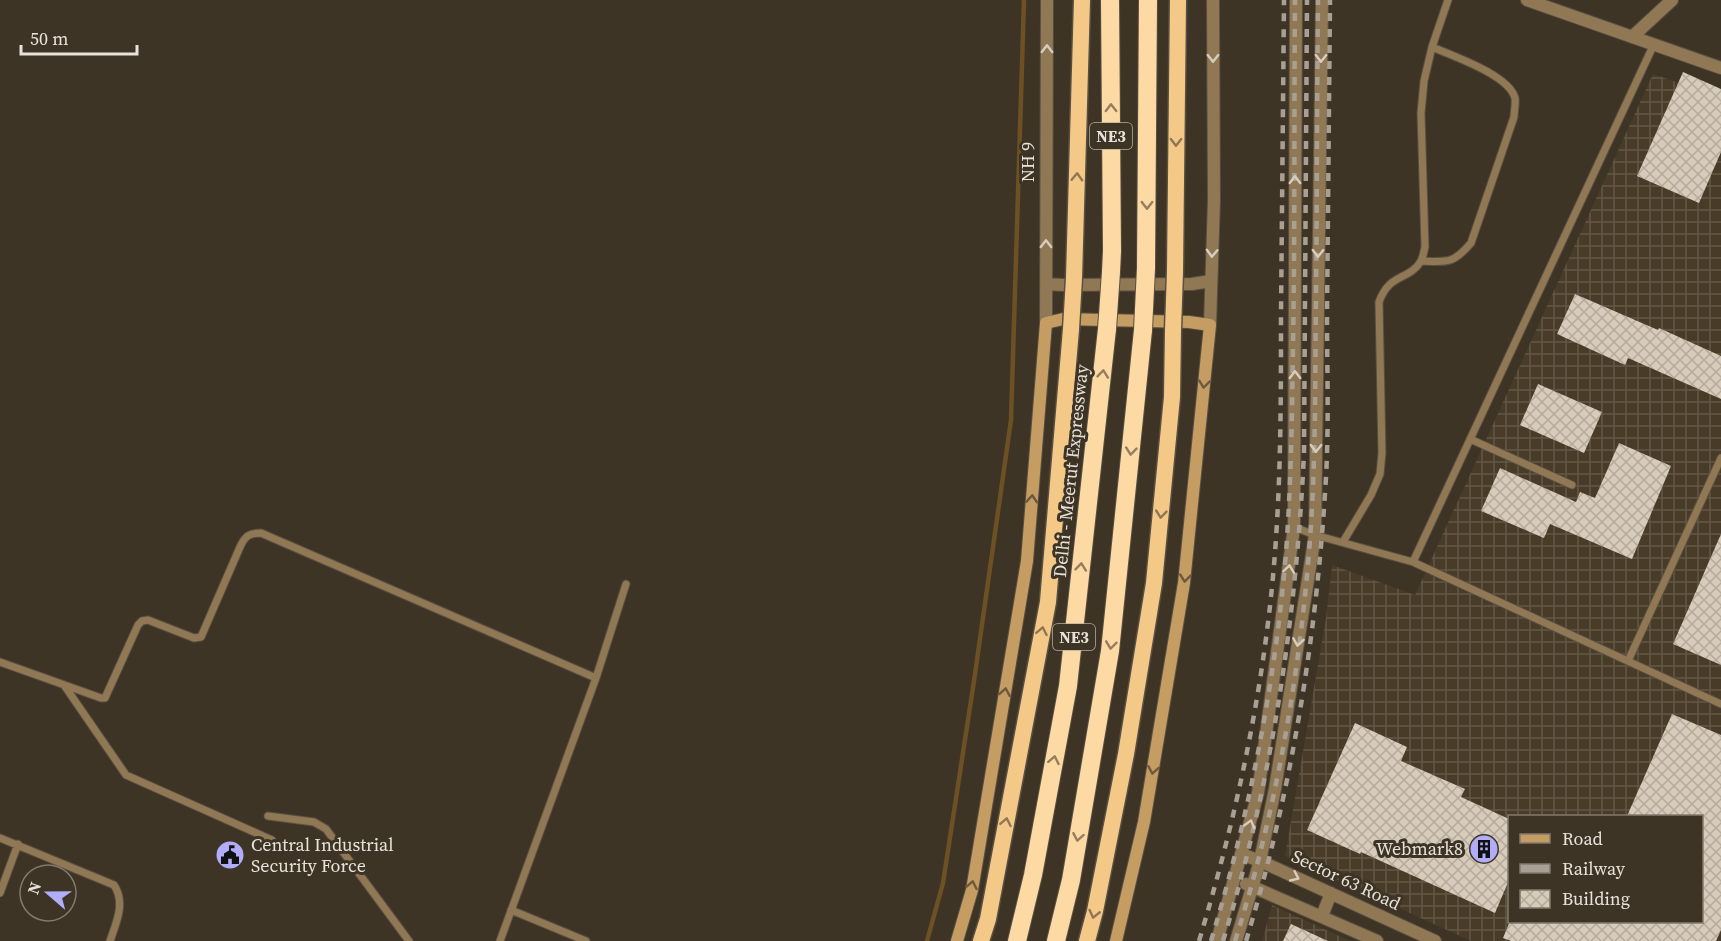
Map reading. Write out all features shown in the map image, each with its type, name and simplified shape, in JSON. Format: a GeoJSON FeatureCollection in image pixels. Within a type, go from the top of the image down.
{"type":"FeatureCollection","features":[{"type":"Feature","properties":{"kind":"highway"},"geometry":{"type":"LineString","coordinates":[[981,941],[988,919],[1048,602],[1074,278],[1082,0]]}},
{"type":"Feature","properties":{"kind":"highway","name":"Delhi - Meerut Expressway"},"geometry":{"type":"LineString","coordinates":[[1017,941],[1033,875],[1068,686],[1107,329],[1112,251],[1110,0]]}},
{"type":"Feature","properties":{"kind":"highway","name":"NE3"},"geometry":{"type":"LineString","coordinates":[[1056,941],[1071,880],[1110,651],[1143,330],[1146,268],[1148,0]]}},
{"type":"Feature","properties":{"kind":"highway"},"geometry":{"type":"LineString","coordinates":[[1087,941],[1126,754],[1154,583],[1172,397],[1178,0]]}},
{"type":"Feature","properties":{"kind":"main road"},"geometry":{"type":"LineString","coordinates":[[957,941],[972,890],[1027,561],[1046,324],[1063,319],[1189,322],[1210,325],[1185,584],[1144,822],[1116,941]]}},
{"type":"Feature","properties":{"kind":"street","name":"NH 9"},"geometry":{"type":"LineString","coordinates":[[1046,324],[1047,0]]}},
{"type":"Feature","properties":{"kind":"street"},"geometry":{"type":"LineString","coordinates":[[1210,325],[1214,200],[1213,0]]}},
{"type":"Feature","properties":{"kind":"street"},"geometry":{"type":"LineString","coordinates":[[1217,941],[1258,793],[1294,527],[1296,0]]}},
{"type":"Feature","properties":{"kind":"street"},"geometry":{"type":"LineString","coordinates":[[1236,941],[1260,861],[1275,789],[1315,536],[1322,0]]}},
{"type":"Feature","properties":{"kind":"street"},"geometry":{"type":"LineString","coordinates":[[1527,0],[1721,68]]}},
{"type":"Feature","properties":{"kind":"street"},"geometry":{"type":"LineString","coordinates":[[1632,37],[1672,0]]}},
{"type":"Feature","properties":{"kind":"street"},"geometry":{"type":"LineString","coordinates":[[1046,284],[1192,284],[1211,281]]}},
{"type":"Feature","properties":{"kind":"street","name":"Sector 63 Road"},"geometry":{"type":"LineString","coordinates":[[1241,854],[1435,941]]}},
{"type":"Feature","properties":{"kind":"street"},"geometry":{"type":"LineString","coordinates":[[1235,880],[1377,941]]}},
{"type":"Feature","properties":{"kind":"street"},"geometry":{"type":"LineString","coordinates":[[1322,916],[1331,893]]}},
{"type":"Feature","properties":{"kind":"lane"},"geometry":{"type":"LineString","coordinates":[[1343,542],[1371,495],[1380,474],[1382,453],[1379,302],[1383,290],[1393,280],[1412,271],[1421,261],[1425,247],[1421,113],[1424,81],[1432,47],[1448,0]]}},
{"type":"Feature","properties":{"kind":"lane"},"geometry":{"type":"LineString","coordinates":[[1413,562],[1654,44]]}},
{"type":"Feature","properties":{"kind":"lane"},"geometry":{"type":"LineString","coordinates":[[1421,261],[1446,262],[1459,256],[1471,243],[1514,117],[1515,98],[1505,83],[1488,72],[1432,47]]}},
{"type":"Feature","properties":{"kind":"lane"},"geometry":{"type":"LineString","coordinates":[[1470,439],[1572,485]]}},
{"type":"Feature","properties":{"kind":"lane"},"geometry":{"type":"LineString","coordinates":[[1628,661],[1721,458]]}},
{"type":"Feature","properties":{"kind":"lane"},"geometry":{"type":"LineString","coordinates":[[1294,527],[1315,536],[1413,562],[1721,704]]}},
{"type":"Feature","properties":{"kind":"lane"},"geometry":{"type":"LineString","coordinates":[[0,662],[105,698],[142,621],[148,620],[194,638],[201,637],[244,537],[251,533],[261,533],[596,678]]}},
{"type":"Feature","properties":{"kind":"lane"},"geometry":{"type":"LineString","coordinates":[[500,941],[596,678],[626,584]]}},
{"type":"Feature","properties":{"kind":"lane"},"geometry":{"type":"LineString","coordinates":[[64,685],[126,775],[272,840]]}},
{"type":"Feature","properties":{"kind":"lane"},"geometry":{"type":"LineString","coordinates":[[268,816],[314,822],[326,829],[410,941]]}},
{"type":"Feature","properties":{"kind":"lane"},"geometry":{"type":"LineString","coordinates":[[0,838],[114,885],[120,899],[111,941]]}},
{"type":"Feature","properties":{"kind":"lane"},"geometry":{"type":"LineString","coordinates":[[0,893],[18,844]]}},
{"type":"Feature","properties":{"kind":"lane"},"geometry":{"type":"LineString","coordinates":[[511,910],[586,941]]}},
{"type":"Feature","properties":{"kind":"shaded area"},"geometry":{"type":"Polygon","coordinates":[[[1653,74],[1721,97],[1721,941],[1471,941],[1285,856],[1326,618],[1332,565],[1415,595],[1653,74]]]}},
{"type":"Feature","properties":{"kind":"shaded area"},"geometry":{"type":"Polygon","coordinates":[[[1272,905],[1350,941],[1262,941],[1272,905]]]}},
{"type":"Feature","properties":{"kind":"building"},"geometry":{"type":"Polygon","coordinates":[[[1683,72],[1721,89],[1721,152],[1699,203],[1637,176],[1683,72]]]}},
{"type":"Feature","properties":{"kind":"building"},"geometry":{"type":"Polygon","coordinates":[[[1575,294],[1721,356],[1721,399],[1628,358],[1625,365],[1557,334],[1575,294]]]}},
{"type":"Feature","properties":{"kind":"building"},"geometry":{"type":"Polygon","coordinates":[[[1538,384],[1602,412],[1584,453],[1520,425],[1538,384]]]}},
{"type":"Feature","properties":{"kind":"building"},"geometry":{"type":"Polygon","coordinates":[[[1619,443],[1671,466],[1632,559],[1550,524],[1544,538],[1481,511],[1500,468],[1576,502],[1580,492],[1595,498],[1619,443]]]}},
{"type":"Feature","properties":{"kind":"building"},"geometry":{"type":"Polygon","coordinates":[[[1721,534],[1721,665],[1673,644],[1721,534]]]}},
{"type":"Feature","properties":{"kind":"building"},"geometry":{"type":"Polygon","coordinates":[[[1672,714],[1721,735],[1721,930],[1716,941],[1511,941],[1503,938],[1509,923],[1703,923],[1703,815],[1627,815],[1672,714]]]}},
{"type":"Feature","properties":{"kind":"building"},"geometry":{"type":"Polygon","coordinates":[[[1355,723],[1407,747],[1401,761],[1465,789],[1461,797],[1508,819],[1508,882],[1495,913],[1307,830],[1355,723]]]}},
{"type":"Feature","properties":{"kind":"building"},"geometry":{"type":"Polygon","coordinates":[[[1291,924],[1328,941],[1283,941],[1291,924]]]}},
{"type":"Feature","properties":{"kind":"waterway"},"geometry":{"type":"LineString","coordinates":[[927,941],[943,883],[1011,420],[1024,0]]}},
{"type":"Feature","properties":{"kind":"railway"},"geometry":{"type":"LineString","coordinates":[[1199,941],[1244,766],[1260,677],[1272,587],[1280,451],[1284,0]]}},
{"type":"Feature","properties":{"kind":"railway"},"geometry":{"type":"LineString","coordinates":[[1211,941],[1225,894],[1259,749],[1275,652],[1286,553],[1293,374],[1295,0]]}},
{"type":"Feature","properties":{"kind":"railway"},"geometry":{"type":"LineString","coordinates":[[1223,941],[1255,821],[1268,760],[1279,700],[1295,577],[1304,453],[1307,0]]}},
{"type":"Feature","properties":{"kind":"railway"},"geometry":{"type":"LineString","coordinates":[[1235,941],[1263,843],[1274,793],[1293,692],[1306,590],[1314,448],[1318,0]]}},
{"type":"Feature","properties":{"kind":"railway"},"geometry":{"type":"LineString","coordinates":[[1246,941],[1277,827],[1300,711],[1322,536],[1327,436],[1330,0]]}},
{"type":"Feature","properties":{"kind":"place","name":"Webmark8"},"geometry":{"type":"Point","coordinates":[1484,849]}},
{"type":"Feature","properties":{"kind":"place","name":"Central Industrial Security Force"},"geometry":{"type":"Point","coordinates":[230,855]}}]}
